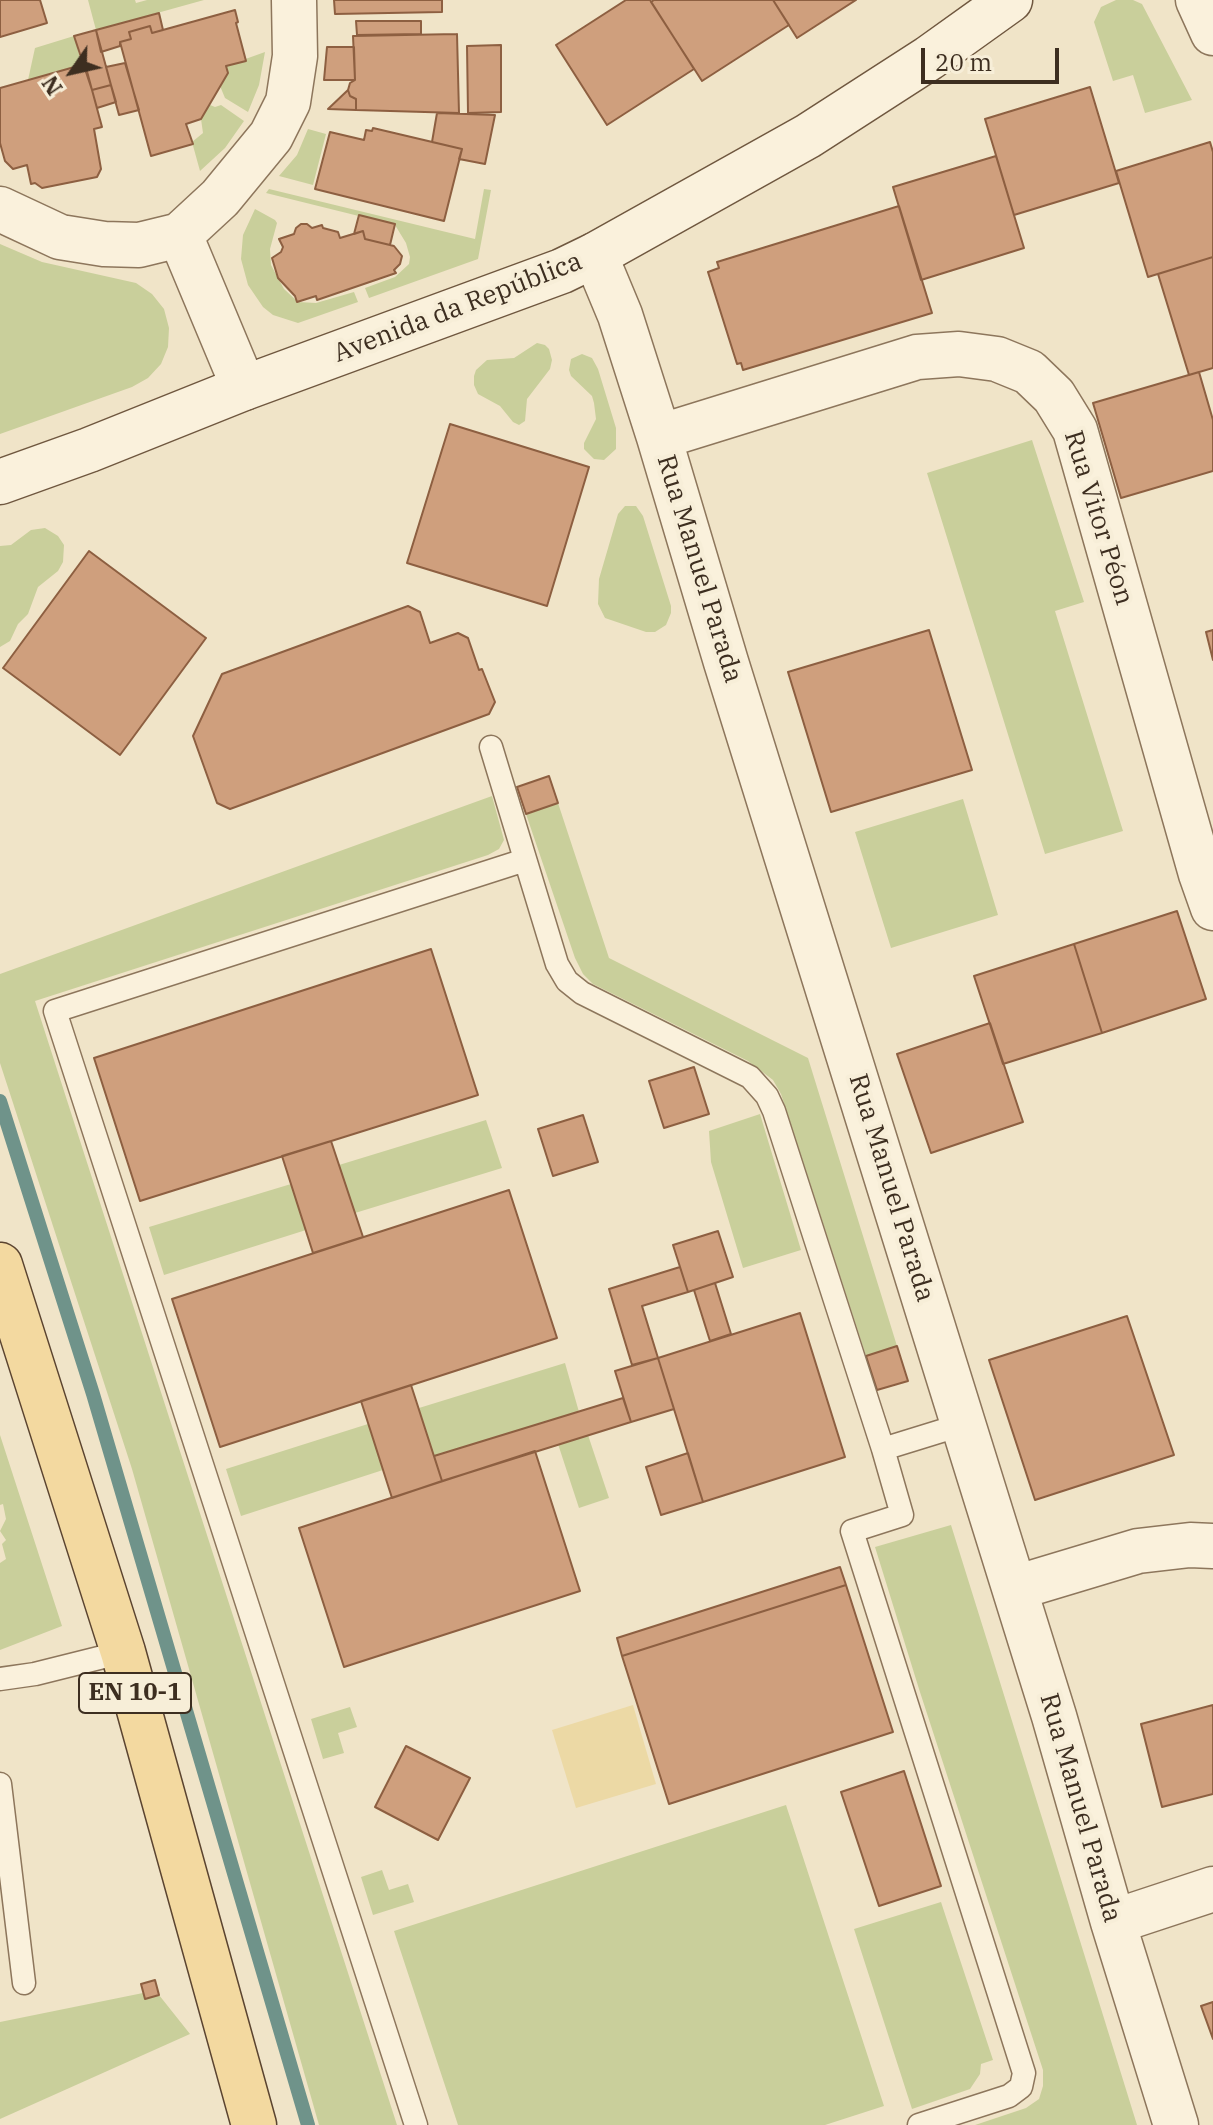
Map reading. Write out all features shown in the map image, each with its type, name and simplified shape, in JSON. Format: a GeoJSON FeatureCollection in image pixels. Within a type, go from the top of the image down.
{"type":"FeatureCollection","features":[{"type":"Feature","properties":{"kind":"main road","name":"EN 10-1"},"geometry":{"type":"LineString","coordinates":[[0,1265],[123,1652],[254,2125]]}},
{"type":"Feature","properties":{"kind":"street"},"geometry":{"type":"LineString","coordinates":[[0,209],[60,237],[104,244],[139,245],[180,235],[220,198],[271,136],[288,102],[295,56],[294,0]]}},
{"type":"Feature","properties":{"kind":"street","name":"Avenida da República"},"geometry":{"type":"LineString","coordinates":[[0,482],[244,388],[526,286],[595,255],[821,128],[929,58],[1010,0]]}},
{"type":"Feature","properties":{"kind":"street"},"geometry":{"type":"LineString","coordinates":[[1198,0],[1213,33]]}},
{"type":"Feature","properties":{"kind":"street"},"geometry":{"type":"LineString","coordinates":[[180,235],[244,388]]}},
{"type":"Feature","properties":{"kind":"street","name":"Rua Manuel Parada"},"geometry":{"type":"LineString","coordinates":[[595,255],[620,315],[659,437],[735,692],[1015,1588],[1176,2125]]}},
{"type":"Feature","properties":{"kind":"street","name":"Rua Vitor Péon"},"geometry":{"type":"LineString","coordinates":[[659,437],[917,357],[959,354],[997,359],[1029,372],[1054,396],[1075,430],[1213,908]]}},
{"type":"Feature","properties":{"kind":"street"},"geometry":{"type":"LineString","coordinates":[[1015,1588],[1138,1551],[1190,1545],[1213,1546]]}},
{"type":"Feature","properties":{"kind":"street"},"geometry":{"type":"LineString","coordinates":[[1113,1922],[1213,1889]]}},
{"type":"Feature","properties":{"kind":"lane"},"geometry":{"type":"LineString","coordinates":[[491,747],[557,964],[567,981],[582,993],[750,1077],[767,1096],[883,1449],[902,1515],[852,1531],[1024,2073],[1021,2087],[1009,2096],[919,2125]]}},
{"type":"Feature","properties":{"kind":"lane"},"geometry":{"type":"LineString","coordinates":[[416,2125],[55,1011],[525,860]]}},
{"type":"Feature","properties":{"kind":"lane"},"geometry":{"type":"LineString","coordinates":[[883,1449],[964,1424]]}},
{"type":"Feature","properties":{"kind":"lane"},"geometry":{"type":"LineString","coordinates":[[0,1679],[35,1674],[123,1652]]}},
{"type":"Feature","properties":{"kind":"lane"},"geometry":{"type":"LineString","coordinates":[[0,1784],[24,1983]]}},
{"type":"Feature","properties":{"kind":"green space"},"geometry":{"type":"Polygon","coordinates":[[[88,0],[135,0],[136,3],[147,0],[204,0],[96,30],[88,0]]]}},
{"type":"Feature","properties":{"kind":"green space"},"geometry":{"type":"Polygon","coordinates":[[[1116,0],[1133,0],[1142,4],[1192,100],[1145,113],[1133,75],[1113,81],[1094,22],[1101,7],[1116,0]]]}},
{"type":"Feature","properties":{"kind":"green space"},"geometry":{"type":"Polygon","coordinates":[[[74,36],[82,65],[28,80],[35,48],[74,36]]]}},
{"type":"Feature","properties":{"kind":"green space"},"geometry":{"type":"Polygon","coordinates":[[[265,52],[259,85],[248,112],[225,98],[220,86],[228,73],[226,66],[265,52]]]}},
{"type":"Feature","properties":{"kind":"green space"},"geometry":{"type":"Polygon","coordinates":[[[210,105],[221,105],[244,121],[225,148],[200,171],[192,142],[203,133],[201,119],[210,105]]]}},
{"type":"Feature","properties":{"kind":"green space"},"geometry":{"type":"Polygon","coordinates":[[[308,129],[326,134],[313,185],[279,176],[297,155],[308,129]]]}},
{"type":"Feature","properties":{"kind":"green space"},"geometry":{"type":"Polygon","coordinates":[[[269,189],[475,239],[484,189],[491,190],[478,259],[369,298],[365,288],[395,277],[409,264],[406,243],[395,225],[266,193],[269,189]]]}},
{"type":"Feature","properties":{"kind":"green space"},"geometry":{"type":"Polygon","coordinates":[[[255,209],[277,223],[270,249],[271,265],[284,289],[298,302],[316,303],[354,292],[358,302],[298,323],[273,315],[263,307],[248,285],[241,259],[243,235],[255,209]]]}},
{"type":"Feature","properties":{"kind":"green space"},"geometry":{"type":"Polygon","coordinates":[[[0,244],[42,262],[136,283],[152,294],[164,309],[169,328],[168,347],[161,364],[148,378],[132,387],[0,434],[0,244]]]}},
{"type":"Feature","properties":{"kind":"green space"},"geometry":{"type":"Polygon","coordinates":[[[537,343],[549,349],[552,360],[550,369],[527,399],[525,421],[519,425],[500,406],[478,394],[474,376],[487,360],[514,358],[537,343]]]}},
{"type":"Feature","properties":{"kind":"green space"},"geometry":{"type":"Polygon","coordinates":[[[582,354],[592,358],[598,369],[616,428],[616,449],[604,460],[594,459],[584,449],[596,419],[594,403],[592,396],[571,376],[569,370],[571,359],[582,354]]]}},
{"type":"Feature","properties":{"kind":"green space"},"geometry":{"type":"Polygon","coordinates":[[[1032,440],[1084,602],[1055,611],[1123,831],[1045,854],[927,473],[1032,440]]]}},
{"type":"Feature","properties":{"kind":"green space"},"geometry":{"type":"Polygon","coordinates":[[[625,506],[636,506],[643,516],[671,606],[666,625],[655,632],[646,632],[605,618],[598,604],[599,579],[618,514],[625,506]]]}},
{"type":"Feature","properties":{"kind":"green space"},"geometry":{"type":"Polygon","coordinates":[[[45,528],[58,536],[64,545],[63,562],[58,571],[38,587],[28,614],[18,624],[10,641],[0,647],[0,546],[11,545],[31,530],[45,528]]]}},
{"type":"Feature","properties":{"kind":"green space"},"geometry":{"type":"Polygon","coordinates":[[[492,796],[504,840],[499,849],[488,855],[35,1001],[397,2125],[319,2125],[132,1469],[0,1063],[0,974],[492,796]]]}},
{"type":"Feature","properties":{"kind":"green space"},"geometry":{"type":"Polygon","coordinates":[[[963,799],[998,915],[891,948],[855,832],[963,799]]]}},
{"type":"Feature","properties":{"kind":"green space"},"geometry":{"type":"Polygon","coordinates":[[[558,803],[609,958],[808,1058],[897,1346],[866,1356],[781,1094],[773,1080],[748,1061],[593,984],[583,974],[526,814],[558,803]]]}},
{"type":"Feature","properties":{"kind":"green space"},"geometry":{"type":"Polygon","coordinates":[[[760,1114],[801,1250],[743,1268],[711,1162],[709,1131],[760,1114]]]}},
{"type":"Feature","properties":{"kind":"green space"},"geometry":{"type":"Polygon","coordinates":[[[486,1120],[502,1168],[355,1213],[339,1165],[486,1120]]]}},
{"type":"Feature","properties":{"kind":"green space"},"geometry":{"type":"Polygon","coordinates":[[[291,1184],[306,1230],[164,1275],[149,1227],[291,1184]]]}},
{"type":"Feature","properties":{"kind":"green space"},"geometry":{"type":"Polygon","coordinates":[[[565,1363],[579,1412],[434,1456],[419,1408],[565,1363]]]}},
{"type":"Feature","properties":{"kind":"green space"},"geometry":{"type":"Polygon","coordinates":[[[368,1424],[383,1470],[241,1516],[226,1469],[368,1424]]]}},
{"type":"Feature","properties":{"kind":"green space"},"geometry":{"type":"Polygon","coordinates":[[[0,1435],[62,1626],[0,1650],[0,1563],[6,1559],[2,1544],[6,1540],[0,1531],[6,1519],[3,1504],[0,1505],[0,1435]]]}},
{"type":"Feature","properties":{"kind":"green space"},"geometry":{"type":"Polygon","coordinates":[[[588,1435],[609,1498],[579,1508],[558,1444],[588,1435]]]}},
{"type":"Feature","properties":{"kind":"green space"},"geometry":{"type":"Polygon","coordinates":[[[951,1525],[1137,2125],[975,2125],[1026,2108],[1039,2099],[1043,2070],[875,1547],[951,1525]]]}},
{"type":"Feature","properties":{"kind":"green space"},"geometry":{"type":"Polygon","coordinates":[[[350,1707],[357,1727],[338,1733],[344,1753],[323,1759],[311,1719],[350,1707]]]}},
{"type":"Feature","properties":{"kind":"green space"},"geometry":{"type":"Polygon","coordinates":[[[786,1805],[884,2106],[825,2125],[458,2125],[394,1931],[786,1805]]]}},
{"type":"Feature","properties":{"kind":"green space"},"geometry":{"type":"Polygon","coordinates":[[[382,1870],[389,1890],[408,1884],[414,1902],[373,1915],[361,1877],[382,1870]]]}},
{"type":"Feature","properties":{"kind":"green space"},"geometry":{"type":"Polygon","coordinates":[[[941,1902],[993,2060],[981,2064],[980,2074],[970,2089],[912,2109],[854,1929],[941,1902]]]}},
{"type":"Feature","properties":{"kind":"green space"},"geometry":{"type":"Polygon","coordinates":[[[143,1993],[145,1999],[159,1995],[190,2034],[0,2119],[0,2022],[143,1993]]]}},
{"type":"Feature","properties":{"kind":"sand"},"geometry":{"type":"Polygon","coordinates":[[[633,1705],[656,1784],[576,1808],[552,1730],[633,1705]]]}},
{"type":"Feature","properties":{"kind":"building"},"geometry":{"type":"Polygon","coordinates":[[[0,0],[40,0],[47,23],[0,37],[0,0]]]}},
{"type":"Feature","properties":{"kind":"building"},"geometry":{"type":"Polygon","coordinates":[[[334,0],[442,0],[442,12],[335,14],[334,0]]]}},
{"type":"Feature","properties":{"kind":"building"},"geometry":{"type":"Polygon","coordinates":[[[626,0],[650,0],[694,69],[607,125],[556,45],[626,0]]]}},
{"type":"Feature","properties":{"kind":"building"},"geometry":{"type":"Polygon","coordinates":[[[773,0],[789,25],[702,81],[651,2],[773,0]]]}},
{"type":"Feature","properties":{"kind":"building"},"geometry":{"type":"Polygon","coordinates":[[[773,0],[856,0],[797,38],[773,0]]]}},
{"type":"Feature","properties":{"kind":"building"},"geometry":{"type":"Polygon","coordinates":[[[235,10],[246,61],[226,66],[228,73],[201,119],[186,124],[193,144],[151,156],[120,42],[131,39],[129,32],[150,26],[152,33],[235,10]]]}},
{"type":"Feature","properties":{"kind":"building"},"geometry":{"type":"Polygon","coordinates":[[[159,13],[163,30],[152,33],[150,26],[129,32],[131,39],[101,52],[96,30],[159,13]]]}},
{"type":"Feature","properties":{"kind":"building"},"geometry":{"type":"Polygon","coordinates":[[[356,21],[421,21],[421,34],[357,35],[356,21]]]}},
{"type":"Feature","properties":{"kind":"building"},"geometry":{"type":"Polygon","coordinates":[[[96,30],[111,85],[92,90],[74,36],[96,30]]]}},
{"type":"Feature","properties":{"kind":"building"},"geometry":{"type":"Polygon","coordinates":[[[457,34],[459,113],[356,110],[356,99],[350,96],[348,90],[355,80],[353,36],[457,34]]]}},
{"type":"Feature","properties":{"kind":"building"},"geometry":{"type":"Polygon","coordinates":[[[501,45],[501,112],[468,113],[467,46],[501,45]]]}},
{"type":"Feature","properties":{"kind":"building"},"geometry":{"type":"Polygon","coordinates":[[[327,47],[354,47],[355,80],[324,80],[327,47]]]}},
{"type":"Feature","properties":{"kind":"building"},"geometry":{"type":"Polygon","coordinates":[[[125,63],[139,110],[119,115],[106,67],[125,63]]]}},
{"type":"Feature","properties":{"kind":"building"},"geometry":{"type":"Polygon","coordinates":[[[85,64],[102,127],[94,129],[101,169],[97,177],[42,188],[31,184],[27,165],[13,169],[5,161],[0,143],[0,88],[85,64]]]}},
{"type":"Feature","properties":{"kind":"building"},"geometry":{"type":"Polygon","coordinates":[[[111,85],[116,102],[97,108],[92,90],[111,85]]]}},
{"type":"Feature","properties":{"kind":"building"},"geometry":{"type":"Polygon","coordinates":[[[1090,87],[1119,183],[1014,215],[985,119],[1090,87]]]}},
{"type":"Feature","properties":{"kind":"building"},"geometry":{"type":"Polygon","coordinates":[[[348,90],[350,96],[356,99],[356,110],[328,109],[348,90]]]}},
{"type":"Feature","properties":{"kind":"building"},"geometry":{"type":"Polygon","coordinates":[[[437,113],[495,115],[485,164],[459,159],[462,149],[432,142],[437,113]]]}},
{"type":"Feature","properties":{"kind":"building"},"geometry":{"type":"Polygon","coordinates":[[[373,128],[462,149],[444,221],[315,189],[330,132],[364,140],[366,130],[372,131],[373,128]]]}},
{"type":"Feature","properties":{"kind":"building"},"geometry":{"type":"Polygon","coordinates":[[[1210,142],[1213,152],[1213,257],[1148,277],[1116,171],[1210,142]]]}},
{"type":"Feature","properties":{"kind":"building"},"geometry":{"type":"Polygon","coordinates":[[[996,156],[1024,248],[921,280],[893,187],[996,156]]]}},
{"type":"Feature","properties":{"kind":"building"},"geometry":{"type":"Polygon","coordinates":[[[899,206],[932,313],[743,370],[741,363],[737,364],[708,272],[719,268],[717,262],[899,206]]]}},
{"type":"Feature","properties":{"kind":"building"},"geometry":{"type":"Polygon","coordinates":[[[359,215],[395,224],[390,245],[365,239],[363,231],[354,234],[359,215]]]}},
{"type":"Feature","properties":{"kind":"building"},"geometry":{"type":"Polygon","coordinates":[[[301,224],[312,228],[322,225],[338,232],[340,238],[363,231],[365,239],[394,246],[402,256],[394,270],[396,273],[317,300],[316,296],[297,302],[278,278],[272,258],[283,247],[279,239],[294,234],[301,224]]]}},
{"type":"Feature","properties":{"kind":"building"},"geometry":{"type":"Polygon","coordinates":[[[1213,257],[1213,368],[1189,375],[1158,274],[1213,257]]]}},
{"type":"Feature","properties":{"kind":"building"},"geometry":{"type":"Polygon","coordinates":[[[1199,372],[1213,420],[1213,471],[1121,498],[1093,403],[1199,372]]]}},
{"type":"Feature","properties":{"kind":"building"},"geometry":{"type":"Polygon","coordinates":[[[450,424],[589,467],[547,606],[407,563],[450,424]]]}},
{"type":"Feature","properties":{"kind":"building"},"geometry":{"type":"Polygon","coordinates":[[[89,551],[206,638],[120,755],[3,668],[89,551]]]}},
{"type":"Feature","properties":{"kind":"building"},"geometry":{"type":"Polygon","coordinates":[[[408,606],[420,612],[430,643],[458,633],[468,638],[495,702],[489,714],[230,809],[217,803],[193,736],[222,674],[408,606]]]}},
{"type":"Feature","properties":{"kind":"building"},"geometry":{"type":"Polygon","coordinates":[[[929,630],[972,770],[831,812],[788,672],[929,630]]]}},
{"type":"Feature","properties":{"kind":"building"},"geometry":{"type":"Polygon","coordinates":[[[1213,630],[1213,660],[1206,632],[1213,630]]]}},
{"type":"Feature","properties":{"kind":"building"},"geometry":{"type":"Polygon","coordinates":[[[549,776],[558,803],[526,814],[517,787],[549,776]]]}},
{"type":"Feature","properties":{"kind":"building"},"geometry":{"type":"Polygon","coordinates":[[[1177,911],[1206,999],[1102,1033],[1074,944],[1177,911]]]}},
{"type":"Feature","properties":{"kind":"building"},"geometry":{"type":"Polygon","coordinates":[[[1074,944],[1102,1033],[1003,1064],[974,976],[1074,944]]]}},
{"type":"Feature","properties":{"kind":"building"},"geometry":{"type":"Polygon","coordinates":[[[431,949],[478,1095],[140,1201],[94,1058],[431,949]]]}},
{"type":"Feature","properties":{"kind":"building"},"geometry":{"type":"Polygon","coordinates":[[[990,1023],[1023,1122],[931,1153],[897,1054],[990,1023]]]}},
{"type":"Feature","properties":{"kind":"building"},"geometry":{"type":"Polygon","coordinates":[[[694,1067],[709,1114],[664,1128],[649,1081],[694,1067]]]}},
{"type":"Feature","properties":{"kind":"building"},"geometry":{"type":"Polygon","coordinates":[[[583,1115],[598,1162],[553,1176],[538,1129],[583,1115]]]}},
{"type":"Feature","properties":{"kind":"building"},"geometry":{"type":"Polygon","coordinates":[[[331,1141],[363,1237],[313,1253],[282,1156],[331,1141]]]}},
{"type":"Feature","properties":{"kind":"building"},"geometry":{"type":"Polygon","coordinates":[[[509,1190],[557,1338],[220,1447],[172,1299],[509,1190]]]}},
{"type":"Feature","properties":{"kind":"building"},"geometry":{"type":"Polygon","coordinates":[[[718,1231],[733,1277],[688,1292],[673,1245],[718,1231]]]}},
{"type":"Feature","properties":{"kind":"building"},"geometry":{"type":"Polygon","coordinates":[[[680,1267],[688,1292],[642,1306],[658,1358],[632,1365],[609,1289],[680,1267]]]}},
{"type":"Feature","properties":{"kind":"building"},"geometry":{"type":"Polygon","coordinates":[[[715,1283],[731,1334],[710,1341],[694,1290],[715,1283]]]}},
{"type":"Feature","properties":{"kind":"building"},"geometry":{"type":"Polygon","coordinates":[[[800,1313],[845,1457],[703,1502],[658,1358],[800,1313]]]}},
{"type":"Feature","properties":{"kind":"building"},"geometry":{"type":"Polygon","coordinates":[[[1127,1316],[1174,1455],[1035,1500],[989,1360],[1127,1316]]]}},
{"type":"Feature","properties":{"kind":"building"},"geometry":{"type":"Polygon","coordinates":[[[897,1346],[908,1381],[877,1390],[866,1356],[897,1346]]]}},
{"type":"Feature","properties":{"kind":"building"},"geometry":{"type":"Polygon","coordinates":[[[658,1358],[674,1409],[631,1422],[615,1371],[658,1358]]]}},
{"type":"Feature","properties":{"kind":"building"},"geometry":{"type":"Polygon","coordinates":[[[411,1385],[442,1481],[392,1498],[361,1401],[411,1385]]]}},
{"type":"Feature","properties":{"kind":"building"},"geometry":{"type":"Polygon","coordinates":[[[623,1398],[631,1422],[442,1481],[434,1456],[623,1398]]]}},
{"type":"Feature","properties":{"kind":"building"},"geometry":{"type":"Polygon","coordinates":[[[535,1451],[580,1591],[344,1667],[299,1528],[535,1451]]]}},
{"type":"Feature","properties":{"kind":"building"},"geometry":{"type":"Polygon","coordinates":[[[688,1453],[703,1502],[661,1515],[646,1467],[688,1453]]]}},
{"type":"Feature","properties":{"kind":"building"},"geometry":{"type":"Polygon","coordinates":[[[840,1567],[846,1585],[622,1656],[617,1638],[840,1567]]]}},
{"type":"Feature","properties":{"kind":"building"},"geometry":{"type":"Polygon","coordinates":[[[846,1585],[893,1732],[669,1804],[622,1656],[846,1585]]]}},
{"type":"Feature","properties":{"kind":"building"},"geometry":{"type":"Polygon","coordinates":[[[1213,1705],[1213,1794],[1162,1807],[1141,1724],[1213,1705]]]}},
{"type":"Feature","properties":{"kind":"building"},"geometry":{"type":"Polygon","coordinates":[[[406,1746],[470,1778],[438,1840],[375,1807],[406,1746]]]}},
{"type":"Feature","properties":{"kind":"building"},"geometry":{"type":"Polygon","coordinates":[[[904,1771],[941,1886],[879,1906],[841,1792],[904,1771]]]}},
{"type":"Feature","properties":{"kind":"building"},"geometry":{"type":"Polygon","coordinates":[[[155,1980],[159,1995],[145,1999],[141,1984],[155,1980]]]}},
{"type":"Feature","properties":{"kind":"building"},"geometry":{"type":"Polygon","coordinates":[[[1213,2002],[1213,2039],[1201,2006],[1213,2002]]]}},
{"type":"Feature","properties":{"kind":"waterway"},"geometry":{"type":"LineString","coordinates":[[0,1101],[93,1394],[308,2125]]}}]}
